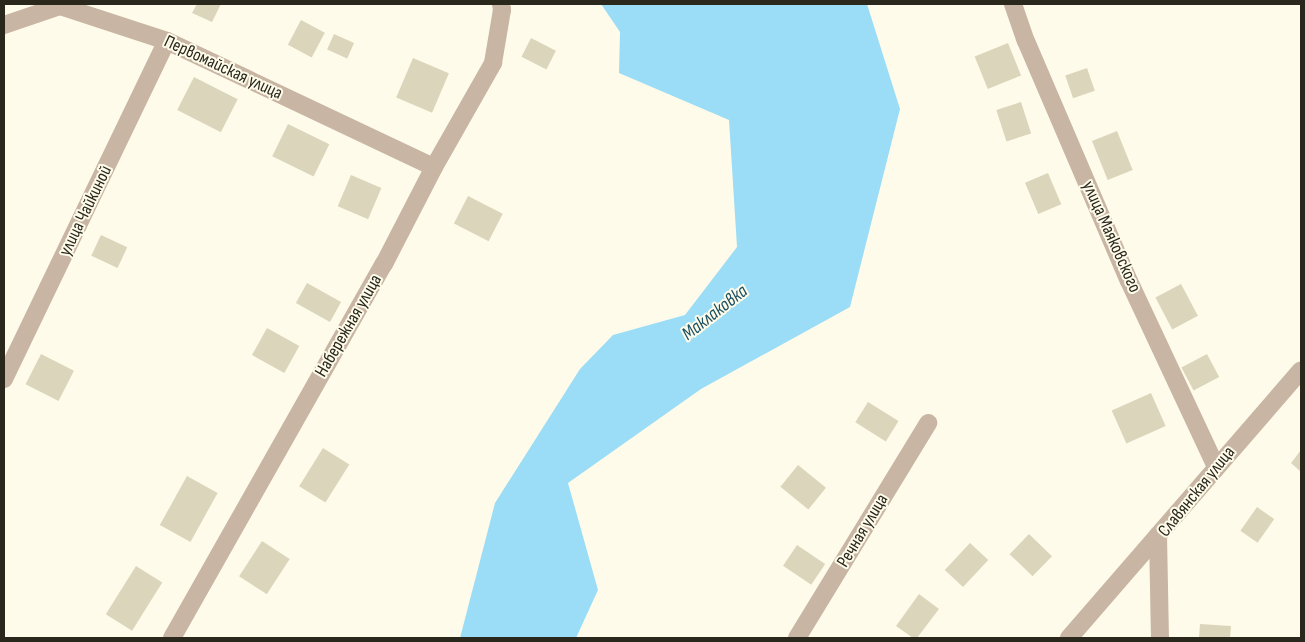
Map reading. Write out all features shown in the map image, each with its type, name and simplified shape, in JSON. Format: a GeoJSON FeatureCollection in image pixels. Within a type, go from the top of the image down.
{"type":"FeatureCollection","features":[{"type":"Feature","properties":{"kind":"street","name":"Набережная улица"},"geometry":{"type":"LineString","coordinates":[[172,638],[384,264],[434,167],[493,63],[502,10],[501,4]]}},
{"type":"Feature","properties":{"kind":"street","name":"улица Маяковского"},"geometry":{"type":"LineString","coordinates":[[1013,4],[1026,41],[1129,281],[1216,467]]}},
{"type":"Feature","properties":{"kind":"street","name":"Первомайская улица"},"geometry":{"type":"LineString","coordinates":[[4,25],[60,5],[167,42],[434,167]]}},
{"type":"Feature","properties":{"kind":"street","name":"улица Чайкиной"},"geometry":{"type":"LineString","coordinates":[[4,380],[167,42]]}},
{"type":"Feature","properties":{"kind":"street","name":"Славянская улица"},"geometry":{"type":"LineString","coordinates":[[1160,638],[1158,535],[1301,370]]}},
{"type":"Feature","properties":{"kind":"street","name":"Речная улица"},"geometry":{"type":"LineString","coordinates":[[797,638],[928,424]]}},
{"type":"Feature","properties":{"kind":"street"},"geometry":{"type":"LineString","coordinates":[[1069,638],[1158,535]]}},
{"type":"Feature","properties":{"kind":"water","name":"Маклаковка"},"geometry":{"type":"Polygon","coordinates":[[[601,4],[867,4],[900,109],[850,307],[701,389],[568,483],[598,590],[576,638],[460,638],[495,503],[580,369],[613,335],[685,315],[737,247],[729,120],[619,73],[620,32],[601,4]]]}},
{"type":"Feature","properties":{"kind":"building"},"geometry":{"type":"Polygon","coordinates":[[[197,4],[221,4],[212,22],[192,13],[197,4]]]}},
{"type":"Feature","properties":{"kind":"building"},"geometry":{"type":"Polygon","coordinates":[[[301,20],[325,33],[312,57],[288,45],[301,20]]]}},
{"type":"Feature","properties":{"kind":"building"},"geometry":{"type":"Polygon","coordinates":[[[334,34],[354,43],[347,58],[327,50],[334,34]]]}},
{"type":"Feature","properties":{"kind":"building"},"geometry":{"type":"Polygon","coordinates":[[[531,38],[556,51],[546,69],[521,57],[531,38]]]}},
{"type":"Feature","properties":{"kind":"building"},"geometry":{"type":"Polygon","coordinates":[[[1008,43],[1021,75],[988,89],[975,56],[1008,43]]]}},
{"type":"Feature","properties":{"kind":"building"},"geometry":{"type":"Polygon","coordinates":[[[413,58],[449,73],[432,113],[396,98],[413,58]]]}},
{"type":"Feature","properties":{"kind":"building"},"geometry":{"type":"Polygon","coordinates":[[[1087,68],[1095,91],[1073,98],[1065,75],[1087,68]]]}},
{"type":"Feature","properties":{"kind":"building"},"geometry":{"type":"Polygon","coordinates":[[[194,77],[238,99],[221,132],[177,110],[194,77]]]}},
{"type":"Feature","properties":{"kind":"building"},"geometry":{"type":"Polygon","coordinates":[[[1021,102],[1031,133],[1006,141],[996,110],[1021,102]]]}},
{"type":"Feature","properties":{"kind":"building"},"geometry":{"type":"Polygon","coordinates":[[[288,124],[329,144],[314,177],[272,156],[288,124]]]}},
{"type":"Feature","properties":{"kind":"building"},"geometry":{"type":"Polygon","coordinates":[[[1117,131],[1133,170],[1108,180],[1092,141],[1117,131]]]}},
{"type":"Feature","properties":{"kind":"building"},"geometry":{"type":"Polygon","coordinates":[[[1048,173],[1061,204],[1038,214],[1025,183],[1048,173]]]}},
{"type":"Feature","properties":{"kind":"building"},"geometry":{"type":"Polygon","coordinates":[[[351,175],[381,188],[368,219],[338,206],[351,175]]]}},
{"type":"Feature","properties":{"kind":"building"},"geometry":{"type":"Polygon","coordinates":[[[468,196],[503,214],[489,241],[454,224],[468,196]]]}},
{"type":"Feature","properties":{"kind":"building"},"geometry":{"type":"Polygon","coordinates":[[[101,235],[127,247],[118,268],[91,256],[101,235]]]}},
{"type":"Feature","properties":{"kind":"building"},"geometry":{"type":"Polygon","coordinates":[[[307,283],[341,302],[330,322],[296,303],[307,283]]]}},
{"type":"Feature","properties":{"kind":"building"},"geometry":{"type":"Polygon","coordinates":[[[1181,284],[1198,316],[1172,329],[1155,298],[1181,284]]]}},
{"type":"Feature","properties":{"kind":"building"},"geometry":{"type":"Polygon","coordinates":[[[267,328],[299,346],[284,373],[252,355],[267,328]]]}},
{"type":"Feature","properties":{"kind":"building"},"geometry":{"type":"Polygon","coordinates":[[[41,354],[74,371],[59,401],[26,384],[41,354]]]}},
{"type":"Feature","properties":{"kind":"building"},"geometry":{"type":"Polygon","coordinates":[[[1207,354],[1219,377],[1194,391],[1181,368],[1207,354]]]}},
{"type":"Feature","properties":{"kind":"building"},"geometry":{"type":"Polygon","coordinates":[[[1151,393],[1166,426],[1126,443],[1112,410],[1151,393]]]}},
{"type":"Feature","properties":{"kind":"building"},"geometry":{"type":"Polygon","coordinates":[[[868,402],[899,421],[886,441],[855,422],[868,402]]]}},
{"type":"Feature","properties":{"kind":"building"},"geometry":{"type":"Polygon","coordinates":[[[323,448],[349,464],[325,503],[299,486],[323,448]]]}},
{"type":"Feature","properties":{"kind":"building"},"geometry":{"type":"Polygon","coordinates":[[[1301,450],[1301,472],[1291,463],[1301,450]]]}},
{"type":"Feature","properties":{"kind":"building"},"geometry":{"type":"Polygon","coordinates":[[[798,465],[826,488],[808,509],[780,487],[798,465]]]}},
{"type":"Feature","properties":{"kind":"building"},"geometry":{"type":"Polygon","coordinates":[[[187,476],[218,493],[190,542],[160,525],[187,476]]]}},
{"type":"Feature","properties":{"kind":"building"},"geometry":{"type":"Polygon","coordinates":[[[1257,507],[1274,519],[1258,543],[1240,531],[1257,507]]]}},
{"type":"Feature","properties":{"kind":"building"},"geometry":{"type":"Polygon","coordinates":[[[1029,534],[1052,556],[1033,576],[1010,554],[1029,534]]]}},
{"type":"Feature","properties":{"kind":"building"},"geometry":{"type":"Polygon","coordinates":[[[262,541],[290,559],[267,594],[239,576],[262,541]]]}},
{"type":"Feature","properties":{"kind":"building"},"geometry":{"type":"Polygon","coordinates":[[[970,543],[988,560],[963,587],[945,570],[970,543]]]}},
{"type":"Feature","properties":{"kind":"building"},"geometry":{"type":"Polygon","coordinates":[[[797,545],[825,564],[811,585],[783,566],[797,545]]]}},
{"type":"Feature","properties":{"kind":"building"},"geometry":{"type":"Polygon","coordinates":[[[136,566],[162,582],[132,631],[106,614],[136,566]]]}},
{"type":"Feature","properties":{"kind":"building"},"geometry":{"type":"Polygon","coordinates":[[[919,594],[939,609],[917,638],[913,638],[896,626],[919,594]]]}},
{"type":"Feature","properties":{"kind":"building"},"geometry":{"type":"Polygon","coordinates":[[[1200,624],[1231,626],[1230,638],[1199,638],[1200,624]]]}}]}
